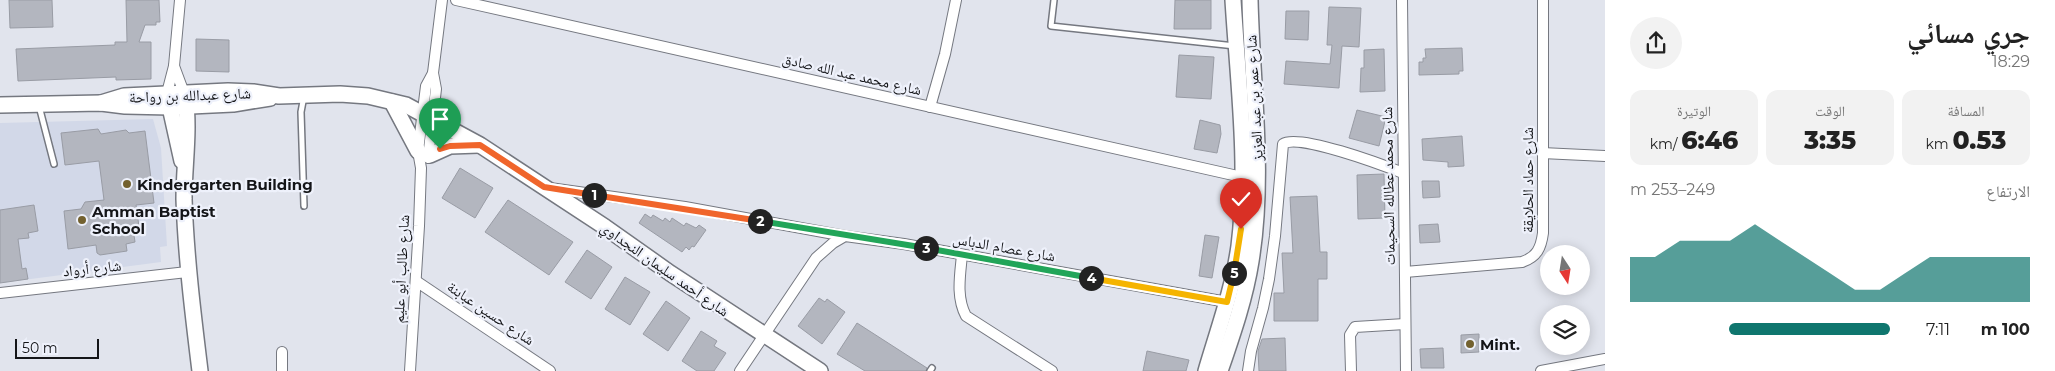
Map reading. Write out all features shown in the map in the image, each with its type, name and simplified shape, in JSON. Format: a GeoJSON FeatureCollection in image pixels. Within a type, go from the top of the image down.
{"type":"FeatureCollection","features":[{"type":"Feature","properties":{"kind":"street"},"geometry":{"type":"LineString","coordinates":[[180,0],[169,100],[177,149],[184,167]]}},
{"type":"Feature","properties":{"kind":"street","name":"شارع طالب أبو عليم"},"geometry":{"type":"LineString","coordinates":[[410,371],[421,168],[428,116],[436,89],[433,73],[442,0]]}},
{"type":"Feature","properties":{"kind":"street","name":"شارع محمد عبد الله صادق"},"geometry":{"type":"LineString","coordinates":[[456,0],[1242,177]]}},
{"type":"Feature","properties":{"kind":"street"},"geometry":{"type":"LineString","coordinates":[[930,107],[945,54],[956,0]]}},
{"type":"Feature","properties":{"kind":"street","name":"شارع عمر بن عبد العزيز"},"geometry":{"type":"LineString","coordinates":[[1217,371],[1227,302],[1238,249],[1242,177],[1233,0]]}},
{"type":"Feature","properties":{"kind":"street","name":"شارع عمر بن عبد العزيز"},"geometry":{"type":"LineString","coordinates":[[1217,371],[1246,288],[1256,217],[1257,145],[1250,0]]}},
{"type":"Feature","properties":{"kind":"street","name":"شارع محمد عطالله السحيمات"},"geometry":{"type":"LineString","coordinates":[[1402,0],[1406,371]]}},
{"type":"Feature","properties":{"kind":"street","name":"شارع حماد الحلايقة"},"geometry":{"type":"LineString","coordinates":[[1405,272],[1513,263],[1532,258],[1542,244],[1543,0]]}},
{"type":"Feature","properties":{"kind":"street"},"geometry":{"type":"LineString","coordinates":[[174,66],[185,100],[187,148],[184,167],[187,272],[200,371]]}},
{"type":"Feature","properties":{"kind":"street","name":"شارع عبدالله بن رواحة"},"geometry":{"type":"LineString","coordinates":[[0,106],[101,103],[125,106],[169,100],[246,103],[279,96],[340,94],[392,102],[428,116]]}},
{"type":"Feature","properties":{"kind":"street"},"geometry":{"type":"LineString","coordinates":[[392,102],[424,153],[450,146],[480,145]]}},
{"type":"Feature","properties":{"kind":"street","name":"شارع أحمد سليمان النجداوي"},"geometry":{"type":"LineString","coordinates":[[428,116],[480,145],[763,335],[820,371]]}},
{"type":"Feature","properties":{"kind":"street"},"geometry":{"type":"LineString","coordinates":[[1248,371],[1270,271],[1283,144],[1291,140],[1312,144],[1403,172]]}},
{"type":"Feature","properties":{"kind":"street"},"geometry":{"type":"LineString","coordinates":[[1542,153],[1605,156]]}},
{"type":"Feature","properties":{"kind":"street","name":"شارع عصام الدباس"},"geometry":{"type":"LineString","coordinates":[[544,187],[685,208],[962,254],[1227,302]]}},
{"type":"Feature","properties":{"kind":"street"},"geometry":{"type":"LineString","coordinates":[[740,371],[816,258],[833,242],[845,236]]}},
{"type":"Feature","properties":{"kind":"street"},"geometry":{"type":"LineString","coordinates":[[962,254],[960,296],[961,306],[966,316],[1052,371]]}},
{"type":"Feature","properties":{"kind":"street","name":"شارع أرواد"},"geometry":{"type":"LineString","coordinates":[[0,293],[187,272]]}},
{"type":"Feature","properties":{"kind":"street","name":"شارع حسين عبابنة"},"geometry":{"type":"LineString","coordinates":[[416,281],[550,371]]}},
{"type":"Feature","properties":{"kind":"street"},"geometry":{"type":"LineString","coordinates":[[1351,371],[1350,335],[1355,327],[1405,324]]}},
{"type":"Feature","properties":{"kind":"street"},"geometry":{"type":"LineString","coordinates":[[282,352],[282,371]]}},
{"type":"Feature","properties":{"kind":"street"},"geometry":{"type":"LineString","coordinates":[[1541,371],[1591,367],[1605,359]]}},
{"type":"Feature","properties":{"kind":"lane"},"geometry":{"type":"LineString","coordinates":[[1054,0],[1051,26],[1236,46]]}},
{"type":"Feature","properties":{"kind":"lane"},"geometry":{"type":"LineString","coordinates":[[304,95],[301,112],[304,206]]}},
{"type":"Feature","properties":{"kind":"lane"},"geometry":{"type":"LineString","coordinates":[[38,104],[54,164]]}},
{"type":"Feature","properties":{"kind":"shaded area","name":"Amman Baptist School"},"geometry":{"type":"Polygon","coordinates":[[[153,119],[161,148],[167,246],[160,247],[161,262],[0,283],[0,123],[153,119]]]}},
{"type":"Feature","properties":{"kind":"building"},"geometry":{"type":"Polygon","coordinates":[[[9,0],[52,0],[53,27],[10,28],[9,0]]]}},
{"type":"Feature","properties":{"kind":"building"},"geometry":{"type":"Polygon","coordinates":[[[126,0],[159,0],[160,22],[156,22],[156,25],[145,25],[139,42],[151,42],[151,79],[116,80],[116,77],[18,81],[16,49],[115,45],[115,42],[127,42],[126,0]]]}},
{"type":"Feature","properties":{"kind":"building"},"geometry":{"type":"Polygon","coordinates":[[[1175,0],[1211,0],[1211,29],[1174,29],[1175,0]]]}},
{"type":"Feature","properties":{"kind":"building"},"geometry":{"type":"Polygon","coordinates":[[[1329,7],[1361,8],[1359,47],[1342,46],[1339,88],[1284,84],[1286,61],[1330,64],[1332,45],[1327,45],[1329,7]]]}},
{"type":"Feature","properties":{"kind":"building"},"geometry":{"type":"Polygon","coordinates":[[[1286,11],[1309,11],[1308,40],[1285,39],[1286,11]]]}},
{"type":"Feature","properties":{"kind":"building"},"geometry":{"type":"Polygon","coordinates":[[[196,39],[229,40],[229,72],[196,71],[196,39]]]}},
{"type":"Feature","properties":{"kind":"building"},"geometry":{"type":"Polygon","coordinates":[[[1462,48],[1463,71],[1459,71],[1459,74],[1419,75],[1419,62],[1423,62],[1423,58],[1426,58],[1425,49],[1462,48]]]}},
{"type":"Feature","properties":{"kind":"building"},"geometry":{"type":"Polygon","coordinates":[[[1384,49],[1385,91],[1360,92],[1361,68],[1364,68],[1364,50],[1384,49]]]}},
{"type":"Feature","properties":{"kind":"building"},"geometry":{"type":"Polygon","coordinates":[[[1179,55],[1214,57],[1211,99],[1176,97],[1179,55]]]}},
{"type":"Feature","properties":{"kind":"building"},"geometry":{"type":"Polygon","coordinates":[[[1357,110],[1386,117],[1379,146],[1349,138],[1357,110]]]}},
{"type":"Feature","properties":{"kind":"building"},"geometry":{"type":"Polygon","coordinates":[[[1200,120],[1220,125],[1221,134],[1217,153],[1194,149],[1200,120]]]}},
{"type":"Feature","properties":{"kind":"building","name":"Kindergarten Building"},"geometry":{"type":"Polygon","coordinates":[[[98,129],[101,134],[126,130],[129,133],[145,131],[154,203],[136,205],[140,234],[134,235],[135,242],[126,244],[127,251],[100,255],[97,253],[96,245],[68,249],[64,211],[81,209],[85,202],[104,200],[99,161],[65,165],[61,133],[98,129]]]}},
{"type":"Feature","properties":{"kind":"building"},"geometry":{"type":"Polygon","coordinates":[[[1462,136],[1464,166],[1448,167],[1448,162],[1423,160],[1422,139],[1462,136]]]}},
{"type":"Feature","properties":{"kind":"building"},"geometry":{"type":"Polygon","coordinates":[[[460,168],[493,188],[475,218],[442,198],[460,168]]]}},
{"type":"Feature","properties":{"kind":"building"},"geometry":{"type":"Polygon","coordinates":[[[1384,174],[1385,218],[1358,219],[1357,175],[1384,174]]]}},
{"type":"Feature","properties":{"kind":"building"},"geometry":{"type":"Polygon","coordinates":[[[1422,181],[1439,181],[1440,197],[1423,198],[1422,181]]]}},
{"type":"Feature","properties":{"kind":"building"},"geometry":{"type":"Polygon","coordinates":[[[1317,196],[1320,252],[1327,252],[1327,279],[1318,279],[1318,321],[1274,321],[1274,293],[1284,293],[1282,253],[1293,253],[1290,197],[1317,196]]]}},
{"type":"Feature","properties":{"kind":"building"},"geometry":{"type":"Polygon","coordinates":[[[508,200],[573,242],[549,275],[485,232],[508,200]]]}},
{"type":"Feature","properties":{"kind":"building"},"geometry":{"type":"Polygon","coordinates":[[[34,205],[38,231],[28,233],[29,238],[18,239],[22,269],[26,268],[28,279],[0,283],[0,210],[34,205]]]}},
{"type":"Feature","properties":{"kind":"building"},"geometry":{"type":"Polygon","coordinates":[[[645,214],[651,218],[653,215],[663,221],[665,218],[670,222],[672,218],[684,226],[686,223],[696,228],[699,225],[706,230],[694,247],[692,246],[689,250],[686,247],[682,252],[639,223],[645,214]]]}},
{"type":"Feature","properties":{"kind":"building"},"geometry":{"type":"Polygon","coordinates":[[[1438,224],[1440,242],[1420,243],[1419,225],[1438,224]]]}},
{"type":"Feature","properties":{"kind":"building"},"geometry":{"type":"Polygon","coordinates":[[[1205,235],[1219,237],[1212,278],[1199,276],[1205,235]]]}},
{"type":"Feature","properties":{"kind":"building"},"geometry":{"type":"Polygon","coordinates":[[[587,250],[612,267],[591,299],[565,282],[587,250]]]}},
{"type":"Feature","properties":{"kind":"building"},"geometry":{"type":"Polygon","coordinates":[[[625,277],[650,292],[630,325],[605,309],[625,277]]]}},
{"type":"Feature","properties":{"kind":"building"},"geometry":{"type":"Polygon","coordinates":[[[819,298],[825,302],[827,299],[845,312],[822,344],[798,326],[819,298]]]}},
{"type":"Feature","properties":{"kind":"building"},"geometry":{"type":"Polygon","coordinates":[[[666,301],[690,318],[668,351],[643,334],[666,301]]]}},
{"type":"Feature","properties":{"kind":"building"},"geometry":{"type":"Polygon","coordinates":[[[857,323],[927,368],[926,371],[865,371],[837,354],[857,323]]]}},
{"type":"Feature","properties":{"kind":"building"},"geometry":{"type":"Polygon","coordinates":[[[701,331],[717,341],[714,346],[726,353],[714,371],[697,371],[682,361],[701,331]]]}},
{"type":"Feature","properties":{"kind":"building","name":"Mint."},"geometry":{"type":"Polygon","coordinates":[[[1479,334],[1479,352],[1461,353],[1461,335],[1479,334]]]}},
{"type":"Feature","properties":{"kind":"building"},"geometry":{"type":"Polygon","coordinates":[[[1285,338],[1286,371],[1259,371],[1258,351],[1262,339],[1285,338]]]}},
{"type":"Feature","properties":{"kind":"building"},"geometry":{"type":"Polygon","coordinates":[[[1443,348],[1444,368],[1421,368],[1420,349],[1443,348]]]}},
{"type":"Feature","properties":{"kind":"building"},"geometry":{"type":"Polygon","coordinates":[[[1147,351],[1189,360],[1186,371],[1143,371],[1147,351]]]}},
{"type":"Feature","properties":{"kind":"place","name":"Kindergarten Building"},"geometry":{"type":"Point","coordinates":[127,184]}},
{"type":"Feature","properties":{"kind":"place","name":"Amman Baptist School"},"geometry":{"type":"Point","coordinates":[82,220]}},
{"type":"Feature","properties":{"kind":"place","name":"Mint."},"geometry":{"type":"Point","coordinates":[1470,344]}},
{"type":"Feature","properties":{"kind":"route"},"geometry":{"type":"LineString","coordinates":[[440,149],[450,146],[480,145],[544,187],[904,244],[1227,302],[1241,229]]}}]}
